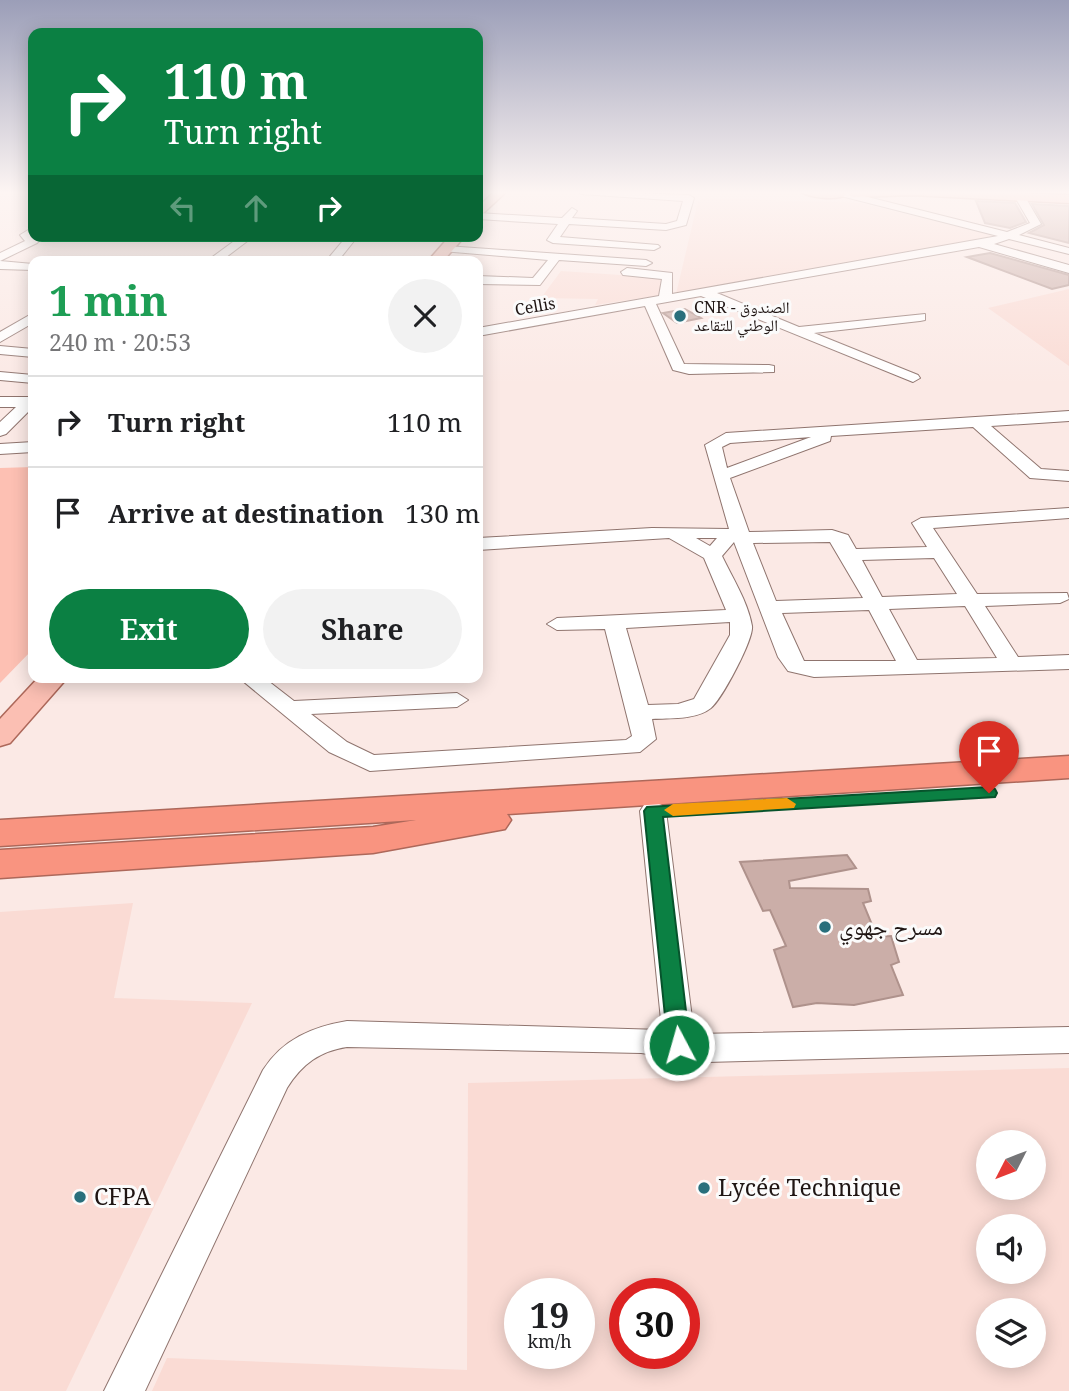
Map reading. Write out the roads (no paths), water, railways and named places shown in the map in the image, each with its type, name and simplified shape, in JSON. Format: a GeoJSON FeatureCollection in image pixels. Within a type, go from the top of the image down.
{"type":"FeatureCollection","features":[{"type":"Feature","properties":{"kind":"highway"},"geometry":{"type":"LineString","coordinates":[[1,819],[436,792],[520,794],[544,798],[1069,767]]}},
{"type":"Feature","properties":{"kind":"highway"},"geometry":{"type":"LineString","coordinates":[[0,851],[285,830],[1069,789]]}},
{"type":"Feature","properties":{"kind":"highway"},"geometry":{"type":"LineString","coordinates":[[0,864],[373,841],[497,819]]}},
{"type":"Feature","properties":{"kind":"main road"},"geometry":{"type":"LineString","coordinates":[[0,721],[35,683]]}},
{"type":"Feature","properties":{"kind":"main road"},"geometry":{"type":"LineString","coordinates":[[0,737],[49,683]]}},
{"type":"Feature","properties":{"kind":"street"},"geometry":{"type":"LineString","coordinates":[[507,256],[643,268],[668,276],[665,299]]}},
{"type":"Feature","properties":{"kind":"street"},"geometry":{"type":"LineString","coordinates":[[643,268],[649,256]]}},
{"type":"Feature","properties":{"kind":"street","name":"Cellis"},"geometry":{"type":"LineString","coordinates":[[483,331],[913,256]]}},
{"type":"Feature","properties":{"kind":"street"},"geometry":{"type":"LineString","coordinates":[[921,256],[938,262],[966,256]]}},
{"type":"Feature","properties":{"kind":"street"},"geometry":{"type":"LineString","coordinates":[[1022,256],[1069,269]]}},
{"type":"Feature","properties":{"kind":"street"},"geometry":{"type":"LineString","coordinates":[[1051,264],[1069,257]]}},
{"type":"Feature","properties":{"kind":"street"},"geometry":{"type":"LineString","coordinates":[[483,280],[536,282],[552,261]]}},
{"type":"Feature","properties":{"kind":"street"},"geometry":{"type":"LineString","coordinates":[[0,265],[28,267]]}},
{"type":"Feature","properties":{"kind":"street"},"geometry":{"type":"LineString","coordinates":[[702,292],[913,378]]}},
{"type":"Feature","properties":{"kind":"street"},"geometry":{"type":"LineString","coordinates":[[649,302],[674,364],[680,368],[769,369]]}},
{"type":"Feature","properties":{"kind":"street"},"geometry":{"type":"LineString","coordinates":[[798,330],[920,317]]}},
{"type":"Feature","properties":{"kind":"street"},"geometry":{"type":"LineString","coordinates":[[0,338],[28,320]]}},
{"type":"Feature","properties":{"kind":"street"},"geometry":{"type":"LineString","coordinates":[[0,326],[28,328]]}},
{"type":"Feature","properties":{"kind":"street"},"geometry":{"type":"LineString","coordinates":[[0,350],[28,353]]}},
{"type":"Feature","properties":{"kind":"street"},"geometry":{"type":"LineString","coordinates":[[0,376],[28,379]]}},
{"type":"Feature","properties":{"kind":"street"},"geometry":{"type":"LineString","coordinates":[[4,402],[28,389]]}},
{"type":"Feature","properties":{"kind":"street"},"geometry":{"type":"LineString","coordinates":[[4,402],[28,402]]}},
{"type":"Feature","properties":{"kind":"street"},"geometry":{"type":"LineString","coordinates":[[0,431],[28,405]]}},
{"type":"Feature","properties":{"kind":"street"},"geometry":{"type":"LineString","coordinates":[[1069,416],[720,439],[713,445],[720,476],[742,538],[789,657],[802,668],[1069,662]]}},
{"type":"Feature","properties":{"kind":"street"},"geometry":{"type":"LineString","coordinates":[[977,422],[1036,474],[1069,476]]}},
{"type":"Feature","properties":{"kind":"street"},"geometry":{"type":"LineString","coordinates":[[720,476],[846,430]]}},
{"type":"Feature","properties":{"kind":"street"},"geometry":{"type":"LineString","coordinates":[[0,449],[28,447]]}},
{"type":"Feature","properties":{"kind":"street"},"geometry":{"type":"LineString","coordinates":[[1012,664],[922,523],[1069,513]]}},
{"type":"Feature","properties":{"kind":"street"},"geometry":{"type":"LineString","coordinates":[[483,544],[673,533],[729,534],[712,555]]}},
{"type":"Feature","properties":{"kind":"street"},"geometry":{"type":"LineString","coordinates":[[639,712],[680,710],[702,704],[736,650],[741,635],[738,615],[712,555],[673,533]]}},
{"type":"Feature","properties":{"kind":"street"},"geometry":{"type":"LineString","coordinates":[[742,538],[832,536],[841,539],[910,667]]}},
{"type":"Feature","properties":{"kind":"street"},"geometry":{"type":"LineString","coordinates":[[851,555],[939,552]]}},
{"type":"Feature","properties":{"kind":"street"},"geometry":{"type":"LineString","coordinates":[[770,607],[1060,597]]}},
{"type":"Feature","properties":{"kind":"street"},"geometry":{"type":"LineString","coordinates":[[558,624],[738,615]]}},
{"type":"Feature","properties":{"kind":"street"},"geometry":{"type":"LineString","coordinates":[[257,683],[351,756],[379,765],[631,747],[644,738],[614,623]]}},
{"type":"Feature","properties":{"kind":"street"},"geometry":{"type":"LineString","coordinates":[[289,708],[457,700]]}},
{"type":"Feature","properties":{"kind":"street"},"geometry":{"type":"LineString","coordinates":[[653,811],[679,1045]]}},
{"type":"Feature","properties":{"kind":"street"},"geometry":{"type":"LineString","coordinates":[[124,1391],[244,1139],[283,1065],[296,1052],[329,1037],[347,1034],[641,1040],[706,1049],[1069,1040]]}},
{"type":"Feature","properties":{"kind":"place","name":"CNR - الصندوق الوطني للتقاعد"},"geometry":{"type":"Point","coordinates":[680,316]}},
{"type":"Feature","properties":{"kind":"place","name":"مسرح جهوي"},"geometry":{"type":"Point","coordinates":[825,927]}},
{"type":"Feature","properties":{"kind":"place","name":"Lycée Technique"},"geometry":{"type":"Point","coordinates":[704,1188]}},
{"type":"Feature","properties":{"kind":"place","name":"CFPA"},"geometry":{"type":"Point","coordinates":[80,1197]}}]}
